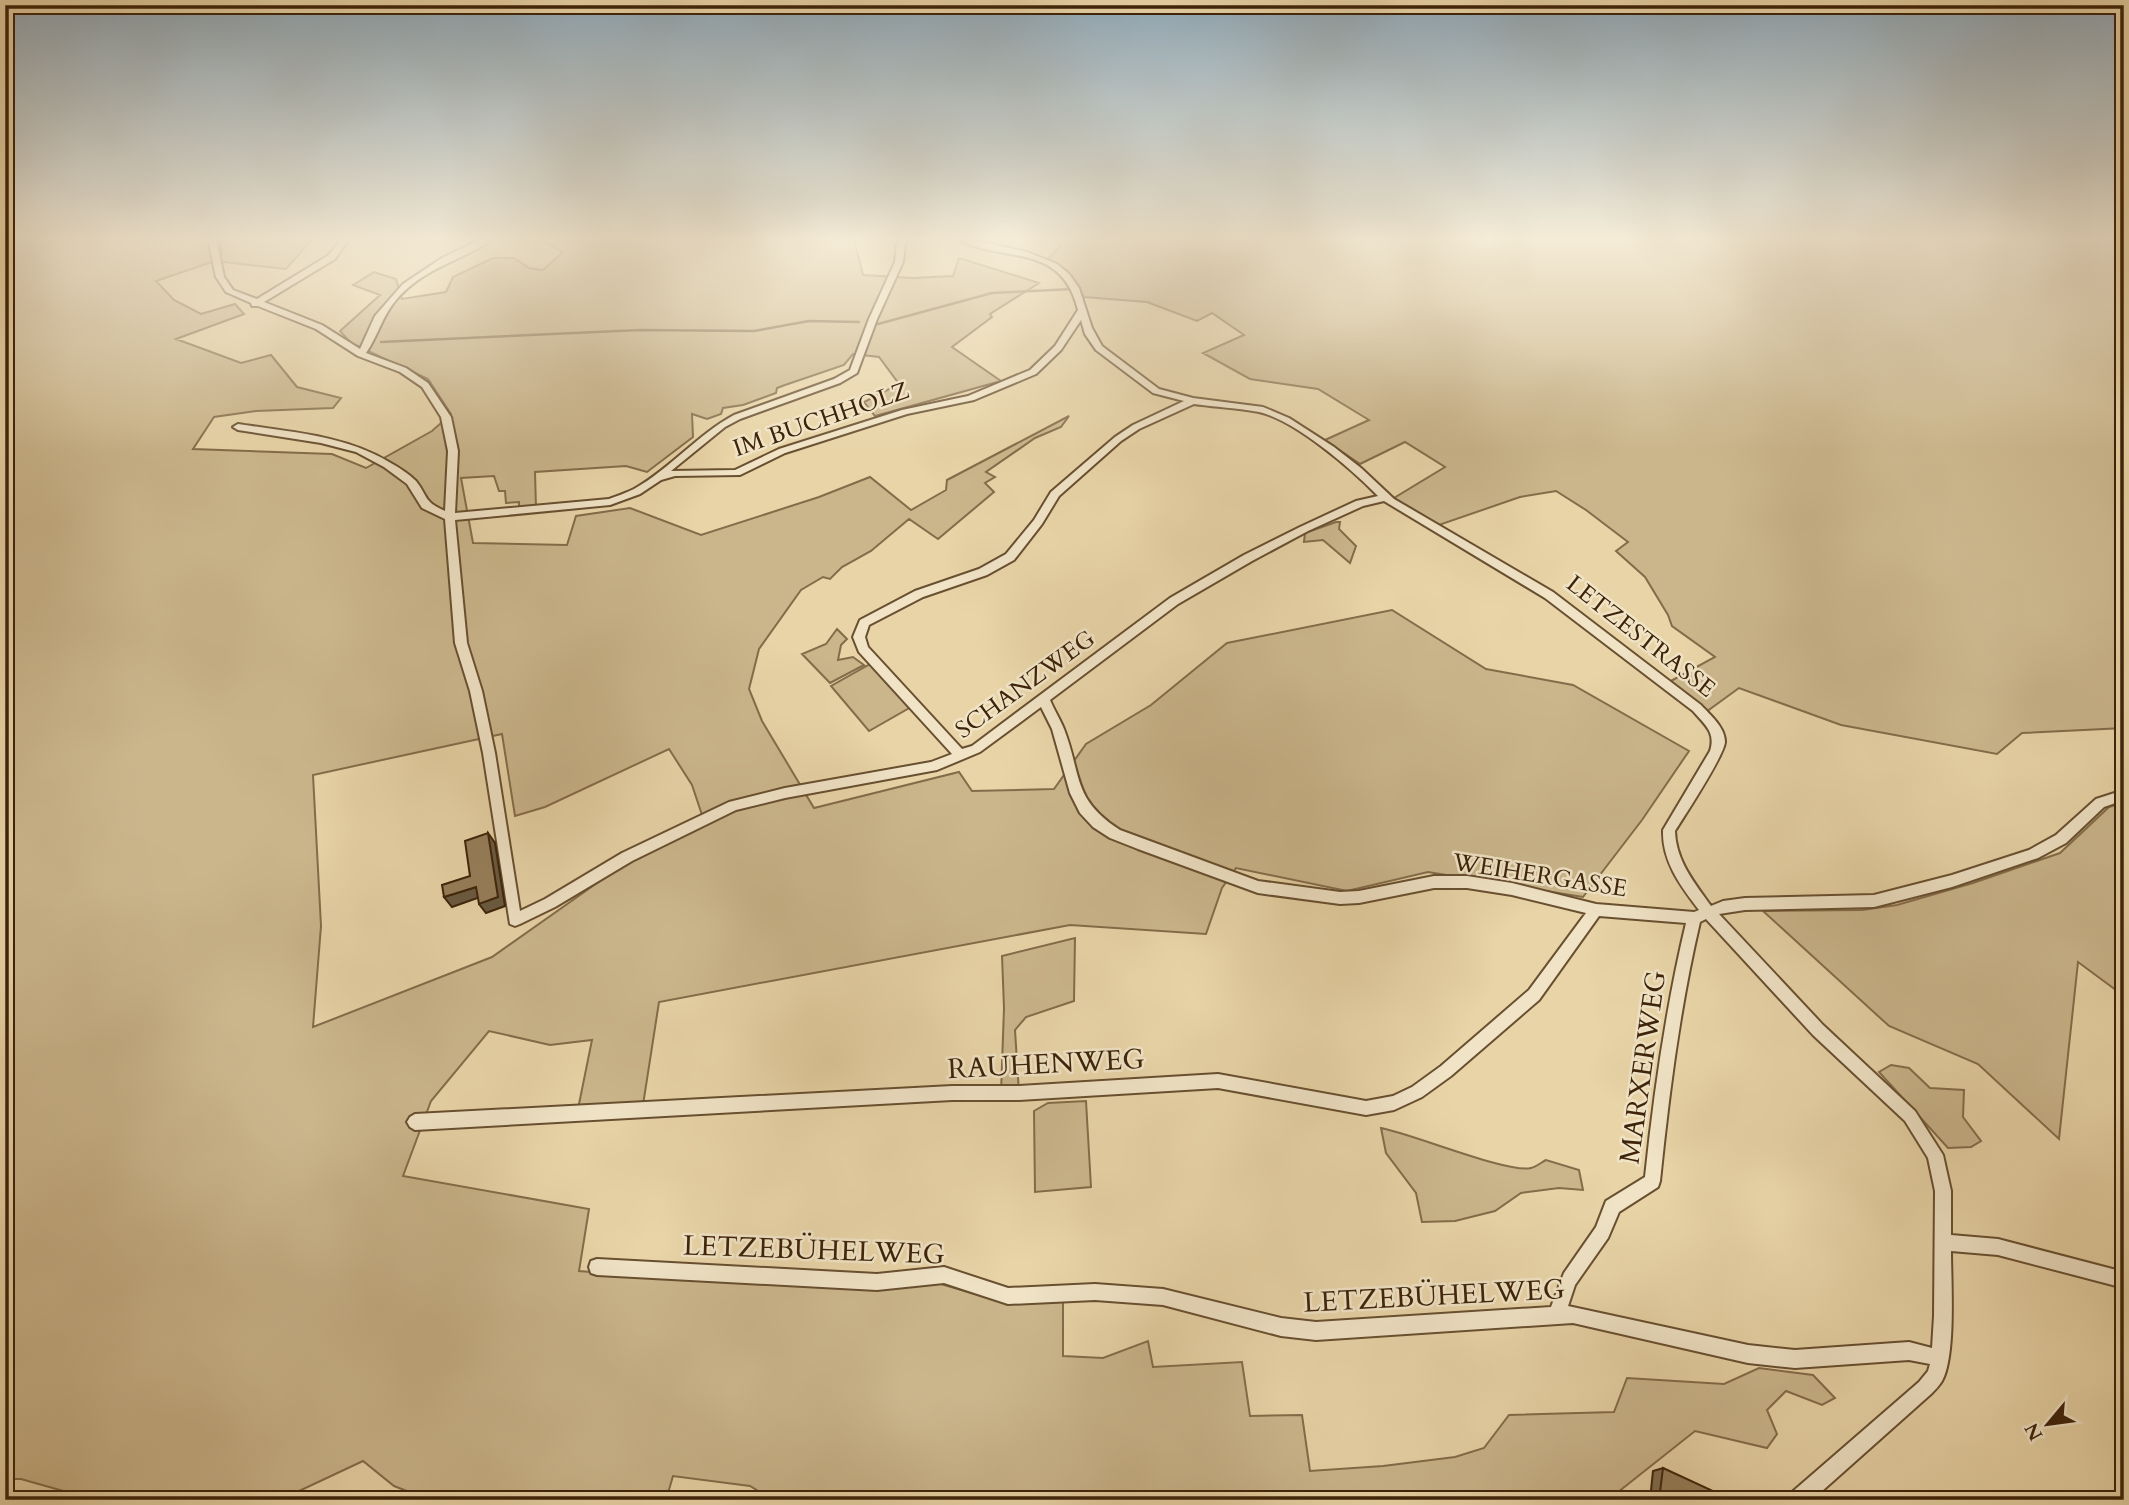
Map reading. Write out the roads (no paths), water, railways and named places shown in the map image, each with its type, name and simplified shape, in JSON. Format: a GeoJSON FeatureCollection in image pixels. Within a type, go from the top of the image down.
{"type":"FeatureCollection","features":[{"type":"Feature","properties":{"kind":"street"},"geometry":{"type":"LineString","coordinates":[[239,428],[322,440],[359,450],[411,482],[426,506],[450,517],[453,451],[446,416],[436,399],[415,377],[361,354],[319,327],[270,309]]}},
{"type":"Feature","properties":{"kind":"street"},"geometry":{"type":"LineString","coordinates":[[361,354],[370,341],[378,318],[385,309]]}},
{"type":"Feature","properties":{"kind":"street"},"geometry":{"type":"LineString","coordinates":[[657,478],[722,425],[836,381],[854,371],[877,309]]}},
{"type":"Feature","properties":{"kind":"street","name":"IM BUCHHOLZ"},"geometry":{"type":"LineString","coordinates":[[450,517],[610,502],[636,492],[657,478],[687,472],[715,475],[737,473],[782,451],[905,412],[971,398],[1033,372],[1058,348],[1083,310]]}},
{"type":"Feature","properties":{"kind":"street","name":"LETZESTRASSE"},"geometry":{"type":"LineString","coordinates":[[1083,310],[1088,332],[1100,348],[1156,391],[1193,401],[1252,408],[1275,414],[1346,459],[1386,497],[1549,595],[1696,708],[1716,730],[1719,741],[1716,752],[1669,830],[1671,849],[1679,872],[1701,915],[1910,1116],[1935,1155],[1943,1191],[1940,1358],[1935,1376],[1925,1388],[1798,1500]]}},
{"type":"Feature","properties":{"kind":"street"},"geometry":{"type":"LineString","coordinates":[[961,756],[863,649],[859,637],[864,622],[919,594],[981,573],[1010,557],[1038,522],[1055,494],[1118,439],[1136,427],[1193,401]]}},
{"type":"Feature","properties":{"kind":"street"},"geometry":{"type":"LineString","coordinates":[[426,506],[450,495]]}},
{"type":"Feature","properties":{"kind":"street","name":"SCHANZWEG"},"geometry":{"type":"LineString","coordinates":[[450,517],[461,643],[476,691],[489,753],[515,920],[550,903],[627,857],[733,806],[785,793],[921,770],[976,749],[1174,601],[1224,571],[1360,503],[1386,497]]}},
{"type":"Feature","properties":{"kind":"street","name":"WEIHERGASSE"},"geometry":{"type":"LineString","coordinates":[[1043,699],[1058,729],[1076,793],[1084,809],[1115,834],[1186,863],[1258,887],[1340,898],[1359,897],[1434,882],[1466,882],[1512,889],[1596,910],[1701,915],[1745,904],[1843,904],[1890,898],[2033,854],[2061,839],[2100,803],[2124,795]]}},
{"type":"Feature","properties":{"kind":"street","name":"RAUHENWEG"},"geometry":{"type":"LineString","coordinates":[[415,1122],[1218,1081],[1366,1108],[1379,1108],[1406,1098],[1437,1078],[1534,995],[1596,910]]}},
{"type":"Feature","properties":{"kind":"street","name":"MARXERWEG"},"geometry":{"type":"LineString","coordinates":[[1556,1314],[1575,1270],[1597,1245],[1608,1225],[1612,1207],[1652,1181],[1663,1078],[1681,973],[1701,915]]}},
{"type":"Feature","properties":{"kind":"street"},"geometry":{"type":"LineString","coordinates":[[1942,1242],[1998,1247],[2124,1280]]}},
{"type":"Feature","properties":{"kind":"street","name":"LETZEBÜHELWEG"},"geometry":{"type":"LineString","coordinates":[[597,1267],[877,1282],[944,1275],[1008,1296],[1095,1292],[1163,1297],[1281,1327],[1316,1331],[1573,1314],[1748,1354],[1795,1359],[1909,1351],[1940,1358]]}},
{"type":"Feature","properties":{"kind":"waterway"},"geometry":{"type":"LineString","coordinates":[[878,324],[932,309]]}},
{"type":"Feature","properties":{"kind":"waterway"},"geometry":{"type":"LineString","coordinates":[[381,342],[640,330],[754,331],[809,321],[859,322]]}}]}
